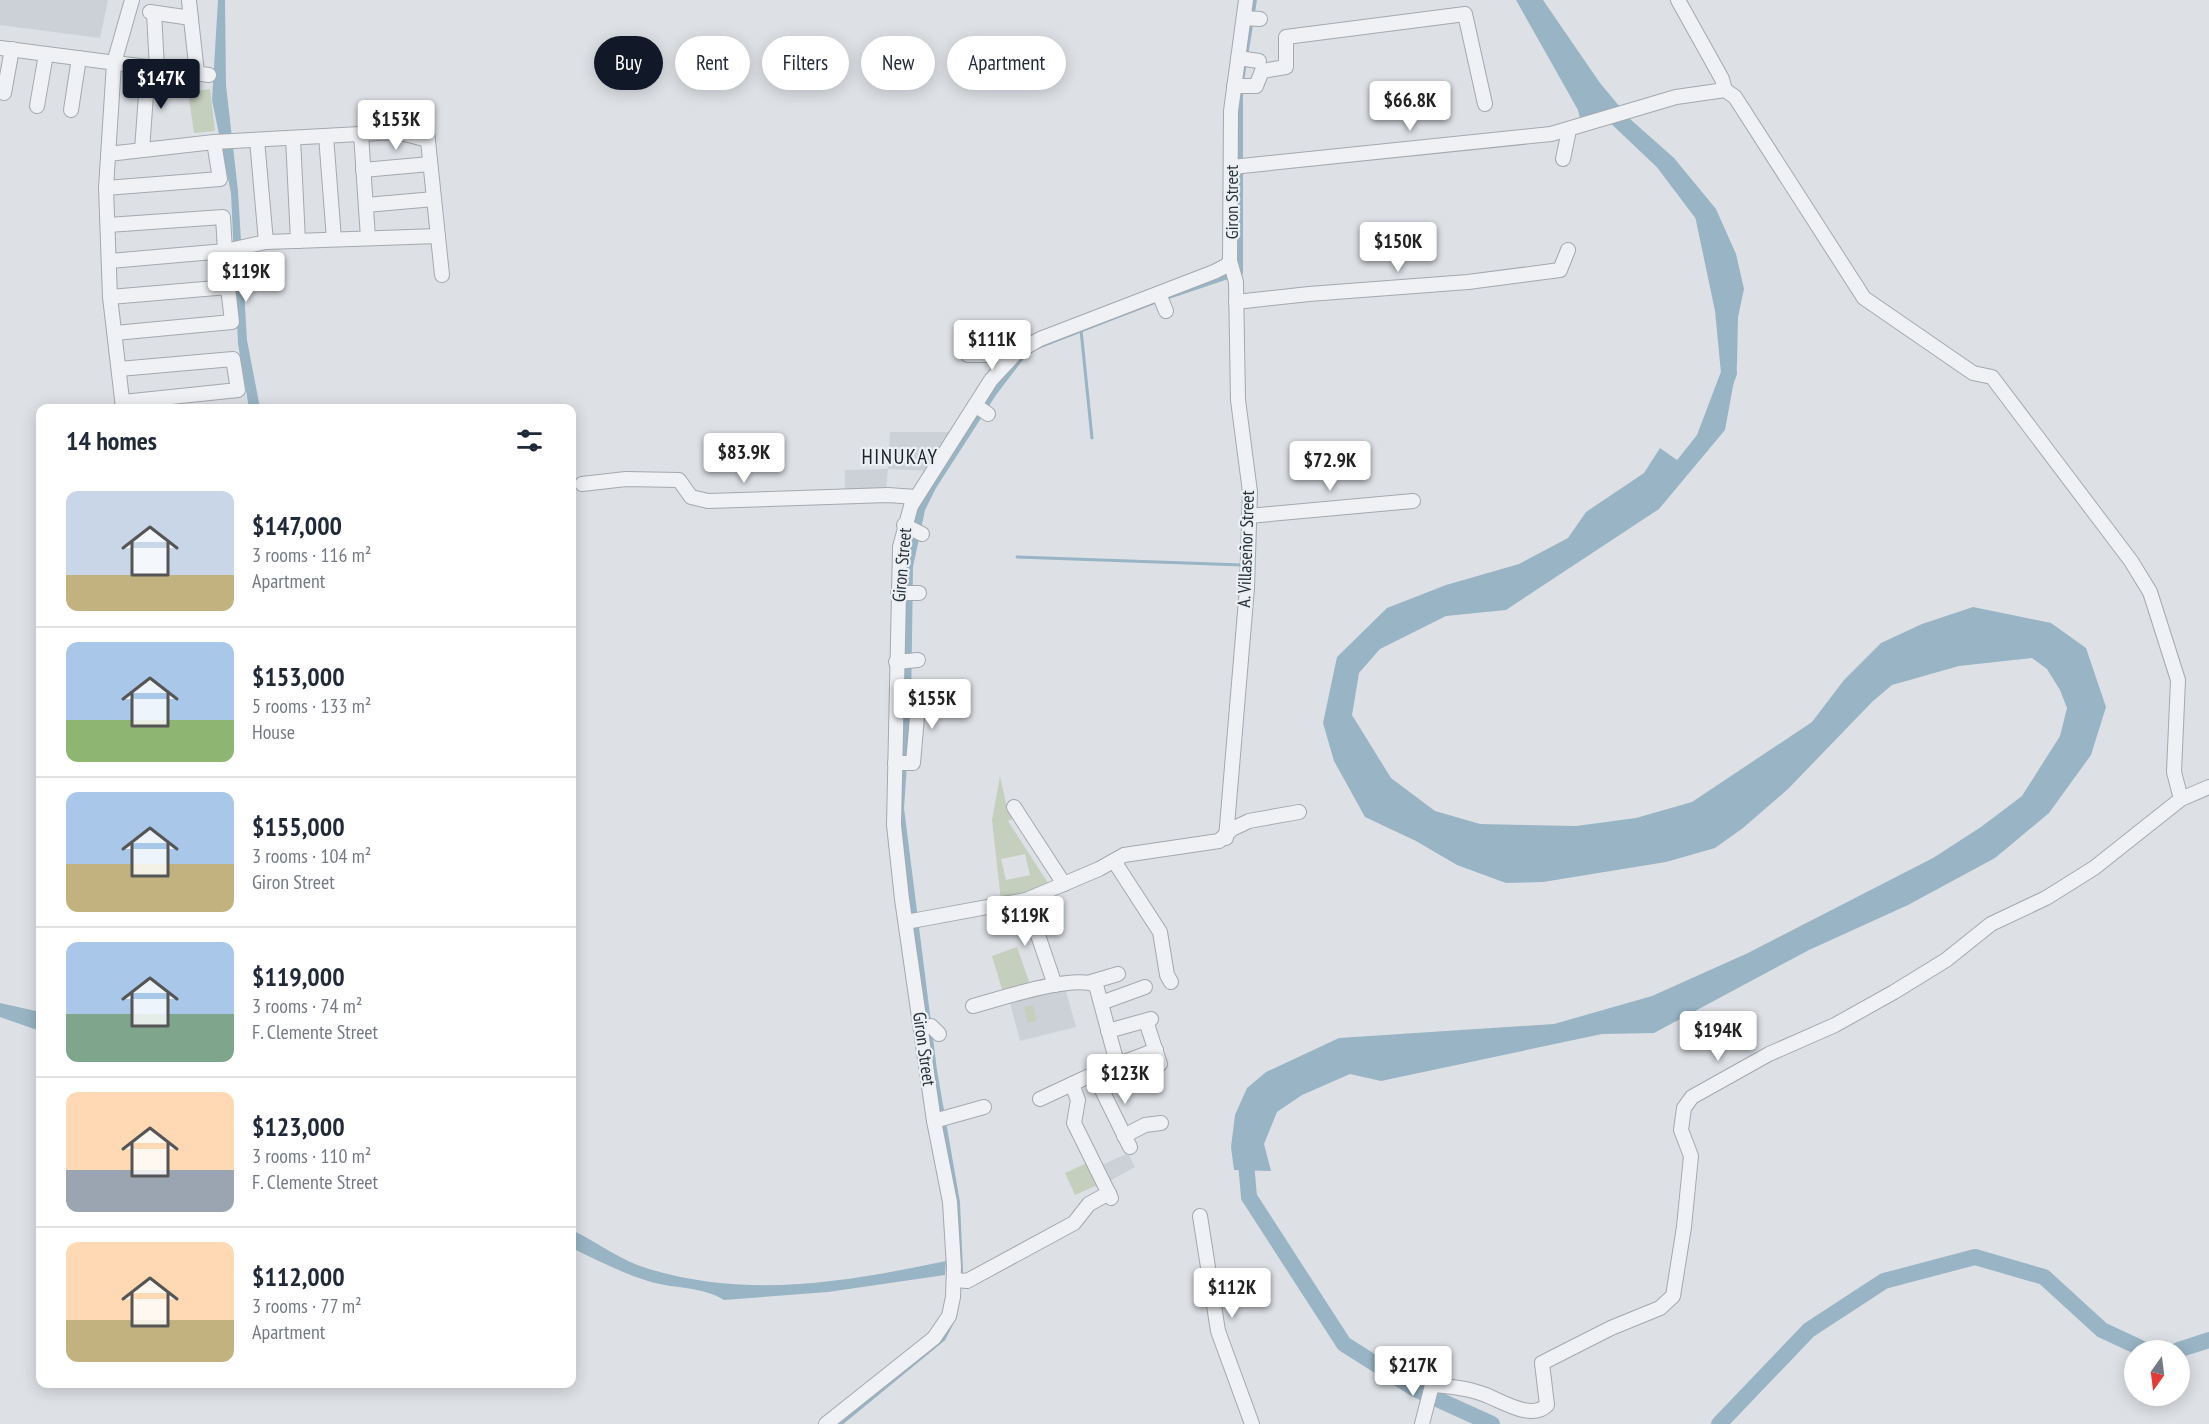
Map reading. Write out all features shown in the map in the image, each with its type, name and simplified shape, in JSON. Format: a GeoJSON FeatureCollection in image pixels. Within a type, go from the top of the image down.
{"type":"FeatureCollection","features":[{"type":"Feature","properties":{"kind":"street"},"geometry":{"type":"LineString","coordinates":[[123,404],[111,297],[106,188],[114,63],[132,0]]}},
{"type":"Feature","properties":{"kind":"street","name":"Giron Street"},"geometry":{"type":"LineString","coordinates":[[1233,271],[1237,167],[1232,111],[1239,86],[1240,58],[1250,19],[1246,0]]}},
{"type":"Feature","properties":{"kind":"street"},"geometry":{"type":"LineString","coordinates":[[1678,0],[1722,79],[1725,90],[1735,97],[1864,298],[1973,373],[1992,377],[2131,561],[2150,592],[2178,680],[2174,772],[2181,799]]}},
{"type":"Feature","properties":{"kind":"street"},"geometry":{"type":"LineString","coordinates":[[4,93],[6,49],[203,74],[189,1]]}},
{"type":"Feature","properties":{"kind":"street"},"geometry":{"type":"LineString","coordinates":[[142,150],[152,68],[152,13],[191,18]]}},
{"type":"Feature","properties":{"kind":"street"},"geometry":{"type":"LineString","coordinates":[[1239,86],[1256,86],[1262,71],[1286,68],[1286,37],[1465,14],[1485,104]]}},
{"type":"Feature","properties":{"kind":"street"},"geometry":{"type":"LineString","coordinates":[[37,106],[46,54]]}},
{"type":"Feature","properties":{"kind":"street"},"geometry":{"type":"LineString","coordinates":[[70,110],[79,58]]}},
{"type":"Feature","properties":{"kind":"street"},"geometry":{"type":"LineString","coordinates":[[1240,58],[1259,61]]}},
{"type":"Feature","properties":{"kind":"street"},"geometry":{"type":"LineString","coordinates":[[1237,167],[1551,134],[1676,97],[1725,90]]}},
{"type":"Feature","properties":{"kind":"street"},"geometry":{"type":"LineString","coordinates":[[425,112],[442,275]]}},
{"type":"Feature","properties":{"kind":"street"},"geometry":{"type":"LineString","coordinates":[[1563,159],[1576,128]]}},
{"type":"Feature","properties":{"kind":"street"},"geometry":{"type":"LineString","coordinates":[[108,154],[214,142],[397,132],[428,140]]}},
{"type":"Feature","properties":{"kind":"street"},"geometry":{"type":"LineString","coordinates":[[361,134],[368,238]]}},
{"type":"Feature","properties":{"kind":"street"},"geometry":{"type":"LineString","coordinates":[[326,136],[334,239]]}},
{"type":"Feature","properties":{"kind":"street"},"geometry":{"type":"LineString","coordinates":[[292,138],[298,241]]}},
{"type":"Feature","properties":{"kind":"street"},"geometry":{"type":"LineString","coordinates":[[257,140],[266,242]]}},
{"type":"Feature","properties":{"kind":"street"},"geometry":{"type":"LineString","coordinates":[[106,188],[220,178],[214,142]]}},
{"type":"Feature","properties":{"kind":"street"},"geometry":{"type":"LineString","coordinates":[[363,170],[430,164]]}},
{"type":"Feature","properties":{"kind":"street"},"geometry":{"type":"LineString","coordinates":[[366,205],[434,199]]}},
{"type":"Feature","properties":{"kind":"street"},"geometry":{"type":"LineString","coordinates":[[108,225],[223,217],[225,251]]}},
{"type":"Feature","properties":{"kind":"street"},"geometry":{"type":"LineString","coordinates":[[110,261],[225,251],[266,242],[438,237]]}},
{"type":"Feature","properties":{"kind":"street"},"geometry":{"type":"LineString","coordinates":[[1236,303],[1309,294],[1468,282],[1560,270],[1568,250]]}},
{"type":"Feature","properties":{"kind":"street","name":"Giron Street"},"geometry":{"type":"LineString","coordinates":[[950,1311],[958,1276],[941,1120],[929,1028],[894,825],[906,661],[907,587],[900,547],[916,498],[935,482],[980,408],[991,380],[1014,355],[1055,332],[1162,301],[1226,266],[1233,271]]}},
{"type":"Feature","properties":{"kind":"street","name":"A. Villaseñor Street"},"geometry":{"type":"LineString","coordinates":[[1226,838],[1247,588],[1250,492],[1238,400],[1233,271]]}},
{"type":"Feature","properties":{"kind":"street"},"geometry":{"type":"LineString","coordinates":[[111,297],[228,287],[232,322],[115,333]]}},
{"type":"Feature","properties":{"kind":"street"},"geometry":{"type":"LineString","coordinates":[[968,355],[1014,355]]}},
{"type":"Feature","properties":{"kind":"street"},"geometry":{"type":"LineString","coordinates":[[119,369],[233,359],[238,390],[131,404]]}},
{"type":"Feature","properties":{"kind":"street"},"geometry":{"type":"LineString","coordinates":[[582,484],[626,479],[679,480],[691,497],[708,501],[888,495],[916,498]]}},
{"type":"Feature","properties":{"kind":"street"},"geometry":{"type":"LineString","coordinates":[[1249,516],[1413,501]]}},
{"type":"Feature","properties":{"kind":"street"},"geometry":{"type":"LineString","coordinates":[[906,526],[922,534]]}},
{"type":"Feature","properties":{"kind":"street"},"geometry":{"type":"LineString","coordinates":[[900,763],[913,763],[919,694]]}},
{"type":"Feature","properties":{"kind":"street"},"geometry":{"type":"LineString","coordinates":[[1423,1420],[1432,1385],[1480,1392],[1506,1404],[1536,1412],[1547,1405],[1542,1363],[1611,1328],[1660,1308],[1673,1296],[1684,1227],[1691,1156],[1681,1130],[1684,1122],[1684,1108],[1692,1097],[1769,1053],[1834,1025],[1902,987],[1946,960],[1991,924],[2046,898],[2094,868],[2181,799],[2209,787]]}},
{"type":"Feature","properties":{"kind":"street"},"geometry":{"type":"LineString","coordinates":[[1014,807],[1064,884]]}},
{"type":"Feature","properties":{"kind":"street"},"geometry":{"type":"LineString","coordinates":[[911,920],[1026,900],[1124,855],[1219,841],[1226,838],[1232,829],[1249,821],[1299,812]]}},
{"type":"Feature","properties":{"kind":"street"},"geometry":{"type":"LineString","coordinates":[[1114,861],[1160,932],[1167,975],[1171,982]]}},
{"type":"Feature","properties":{"kind":"street"},"geometry":{"type":"LineString","coordinates":[[1026,900],[1055,985]]}},
{"type":"Feature","properties":{"kind":"street"},"geometry":{"type":"LineString","coordinates":[[1091,982],[1118,974]]}},
{"type":"Feature","properties":{"kind":"street"},"geometry":{"type":"LineString","coordinates":[[973,1006],[1055,985],[1085,980],[1095,984],[1117,1063],[1040,1099]]}},
{"type":"Feature","properties":{"kind":"street"},"geometry":{"type":"LineString","coordinates":[[1101,1003],[1145,987]]}},
{"type":"Feature","properties":{"kind":"street"},"geometry":{"type":"LineString","coordinates":[[1108,1030],[1148,1020],[1160,1064]]}},
{"type":"Feature","properties":{"kind":"street"},"geometry":{"type":"LineString","coordinates":[[1119,1064],[1156,1050]]}},
{"type":"Feature","properties":{"kind":"street"},"geometry":{"type":"LineString","coordinates":[[1094,1074],[1127,1141],[1145,1125],[1161,1123]]}},
{"type":"Feature","properties":{"kind":"street"},"geometry":{"type":"LineString","coordinates":[[958,1276],[1074,1224],[1089,1204],[1110,1196],[1074,1123],[1078,1100],[1072,1084]]}},
{"type":"Feature","properties":{"kind":"street"},"geometry":{"type":"LineString","coordinates":[[941,1120],[984,1107]]}},
{"type":"Feature","properties":{"kind":"street"},"geometry":{"type":"LineString","coordinates":[[1200,1216],[1218,1331],[1252,1424]]}},
{"type":"Feature","properties":{"kind":"street"},"geometry":{"type":"LineString","coordinates":[[826,1424],[934,1338],[950,1311],[964,1313]]}},
{"type":"Feature","properties":{"kind":"shaded area"},"geometry":{"type":"Polygon","coordinates":[[[0,0],[108,0],[100,38],[0,25],[0,0]]]}},
{"type":"Feature","properties":{"kind":"shaded area"},"geometry":{"type":"Polygon","coordinates":[[[890,432],[955,432],[928,471],[888,469],[890,432]]]}},
{"type":"Feature","properties":{"kind":"shaded area"},"geometry":{"type":"Polygon","coordinates":[[[888,469],[886,492],[845,491],[845,470],[888,469]]]}},
{"type":"Feature","properties":{"kind":"shaded area"},"geometry":{"type":"Polygon","coordinates":[[[1064,984],[1076,1027],[1020,1041],[1009,999],[1064,984]]]}},
{"type":"Feature","properties":{"kind":"shaded area"},"geometry":{"type":"Polygon","coordinates":[[[1128,1153],[1135,1167],[1108,1182],[1100,1166],[1128,1153]]]}},
{"type":"Feature","properties":{"kind":"green space"},"geometry":{"type":"Polygon","coordinates":[[[210,89],[215,131],[194,133],[188,92],[210,89]]]}},
{"type":"Feature","properties":{"kind":"green space"},"geometry":{"type":"Polygon","coordinates":[[[1000,776],[1006,803],[1017,817],[1008,821],[1048,883],[1001,901],[992,820],[1000,776]],[[1025,854],[1001,859],[1006,880],[1030,875],[1025,854]]]}},
{"type":"Feature","properties":{"kind":"green space"},"geometry":{"type":"Polygon","coordinates":[[[1017,947],[1032,990],[1004,996],[992,956],[1017,947]]]}},
{"type":"Feature","properties":{"kind":"green space"},"geometry":{"type":"Polygon","coordinates":[[[1033,1005],[1037,1021],[1028,1023],[1024,1007],[1033,1005]]]}},
{"type":"Feature","properties":{"kind":"green space"},"geometry":{"type":"Polygon","coordinates":[[[1089,1162],[1100,1184],[1075,1195],[1065,1173],[1089,1162]]]}},
{"type":"Feature","properties":{"kind":"water"},"geometry":{"type":"Polygon","coordinates":[[[218,0],[225,0],[226,85],[238,191],[247,340],[259,404],[248,404],[238,344],[231,193],[212,100],[218,0]]]}},
{"type":"Feature","properties":{"kind":"water"},"geometry":{"type":"Polygon","coordinates":[[[1250,0],[1257,0],[1243,88],[1243,274],[1160,302],[1028,353],[996,395],[936,488],[925,510],[913,567],[911,707],[904,808],[937,1070],[960,1202],[963,1275],[958,1275],[937,1104],[899,840],[903,567],[911,513],[984,396],[1023,353],[1226,272],[1237,92],[1250,0]]]}},
{"type":"Feature","properties":{"kind":"water"},"geometry":{"type":"Polygon","coordinates":[[[1516,0],[1543,0],[1600,83],[1630,119],[1674,158],[1716,209],[1736,254],[1744,289],[1738,317],[1737,364],[1725,430],[1659,509],[1506,610],[1446,616],[1380,649],[1359,673],[1352,715],[1391,778],[1435,811],[1480,824],[1576,826],[1636,818],[1692,802],[1812,722],[1844,680],[1881,643],[1922,624],[1973,607],[2051,623],[2086,648],[2106,707],[2091,755],[2049,813],[1995,858],[1908,905],[1809,950],[1654,1033],[1602,1034],[1381,1081],[1350,1074],[1302,1095],[1277,1112],[1264,1144],[1271,1171],[1234,1170],[1231,1147],[1235,1115],[1247,1088],[1266,1072],[1339,1038],[1554,1024],[1652,996],[1748,953],[1933,858],[1981,827],[2022,796],[2060,736],[2067,708],[2060,690],[2047,669],[2032,658],[1959,666],[1892,685],[1873,701],[1788,789],[1743,828],[1715,848],[1666,862],[1543,882],[1506,883],[1457,865],[1416,841],[1365,817],[1334,761],[1323,723],[1337,657],[1387,608],[1446,585],[1519,564],[1568,538],[1586,512],[1644,473],[1660,448],[1684,465],[1704,439],[1729,373],[1723,310],[1703,215],[1663,162],[1611,113],[1581,122],[1578,110],[1516,0]]]}},
{"type":"Feature","properties":{"kind":"water"},"geometry":{"type":"Polygon","coordinates":[[[0,1003],[36,1011],[36,1030],[0,1017],[0,1003]]]}},
{"type":"Feature","properties":{"kind":"water"},"geometry":{"type":"Polygon","coordinates":[[[576,1232],[639,1266],[687,1278],[724,1283],[761,1285],[834,1281],[946,1261],[945,1275],[828,1292],[724,1300],[706,1292],[658,1284],[609,1266],[576,1250],[576,1232]]]}},
{"type":"Feature","properties":{"kind":"waterway"},"geometry":{"type":"LineString","coordinates":[[1604,106],[1663,162],[1703,215],[1723,310],[1729,373],[1704,439],[1670,482]]}},
{"type":"Feature","properties":{"kind":"waterway"},"geometry":{"type":"LineString","coordinates":[[1081,330],[1092,438]]}},
{"type":"Feature","properties":{"kind":"waterway"},"geometry":{"type":"LineString","coordinates":[[1017,557],[1242,565]]}},
{"type":"Feature","properties":{"kind":"waterway"},"geometry":{"type":"LineString","coordinates":[[1245,1151],[1249,1197],[1344,1344],[1415,1389],[1492,1424]]}},
{"type":"Feature","properties":{"kind":"waterway"},"geometry":{"type":"LineString","coordinates":[[1719,1424],[1809,1330],[1884,1281],[1975,1257],[2044,1277],[2102,1330],[2124,1340]]}},
{"type":"Feature","properties":{"kind":"waterway"},"geometry":{"type":"LineString","coordinates":[[841,1424],[944,1339],[956,1315]]}},
{"type":"Feature","properties":{"kind":"waterway"},"geometry":{"type":"LineString","coordinates":[[2190,1346],[2209,1340]]}},
{"type":"Feature","properties":{"kind":"district","name":"HINUKAY"},"geometry":{"type":"Point","coordinates":[900,457]}}]}
